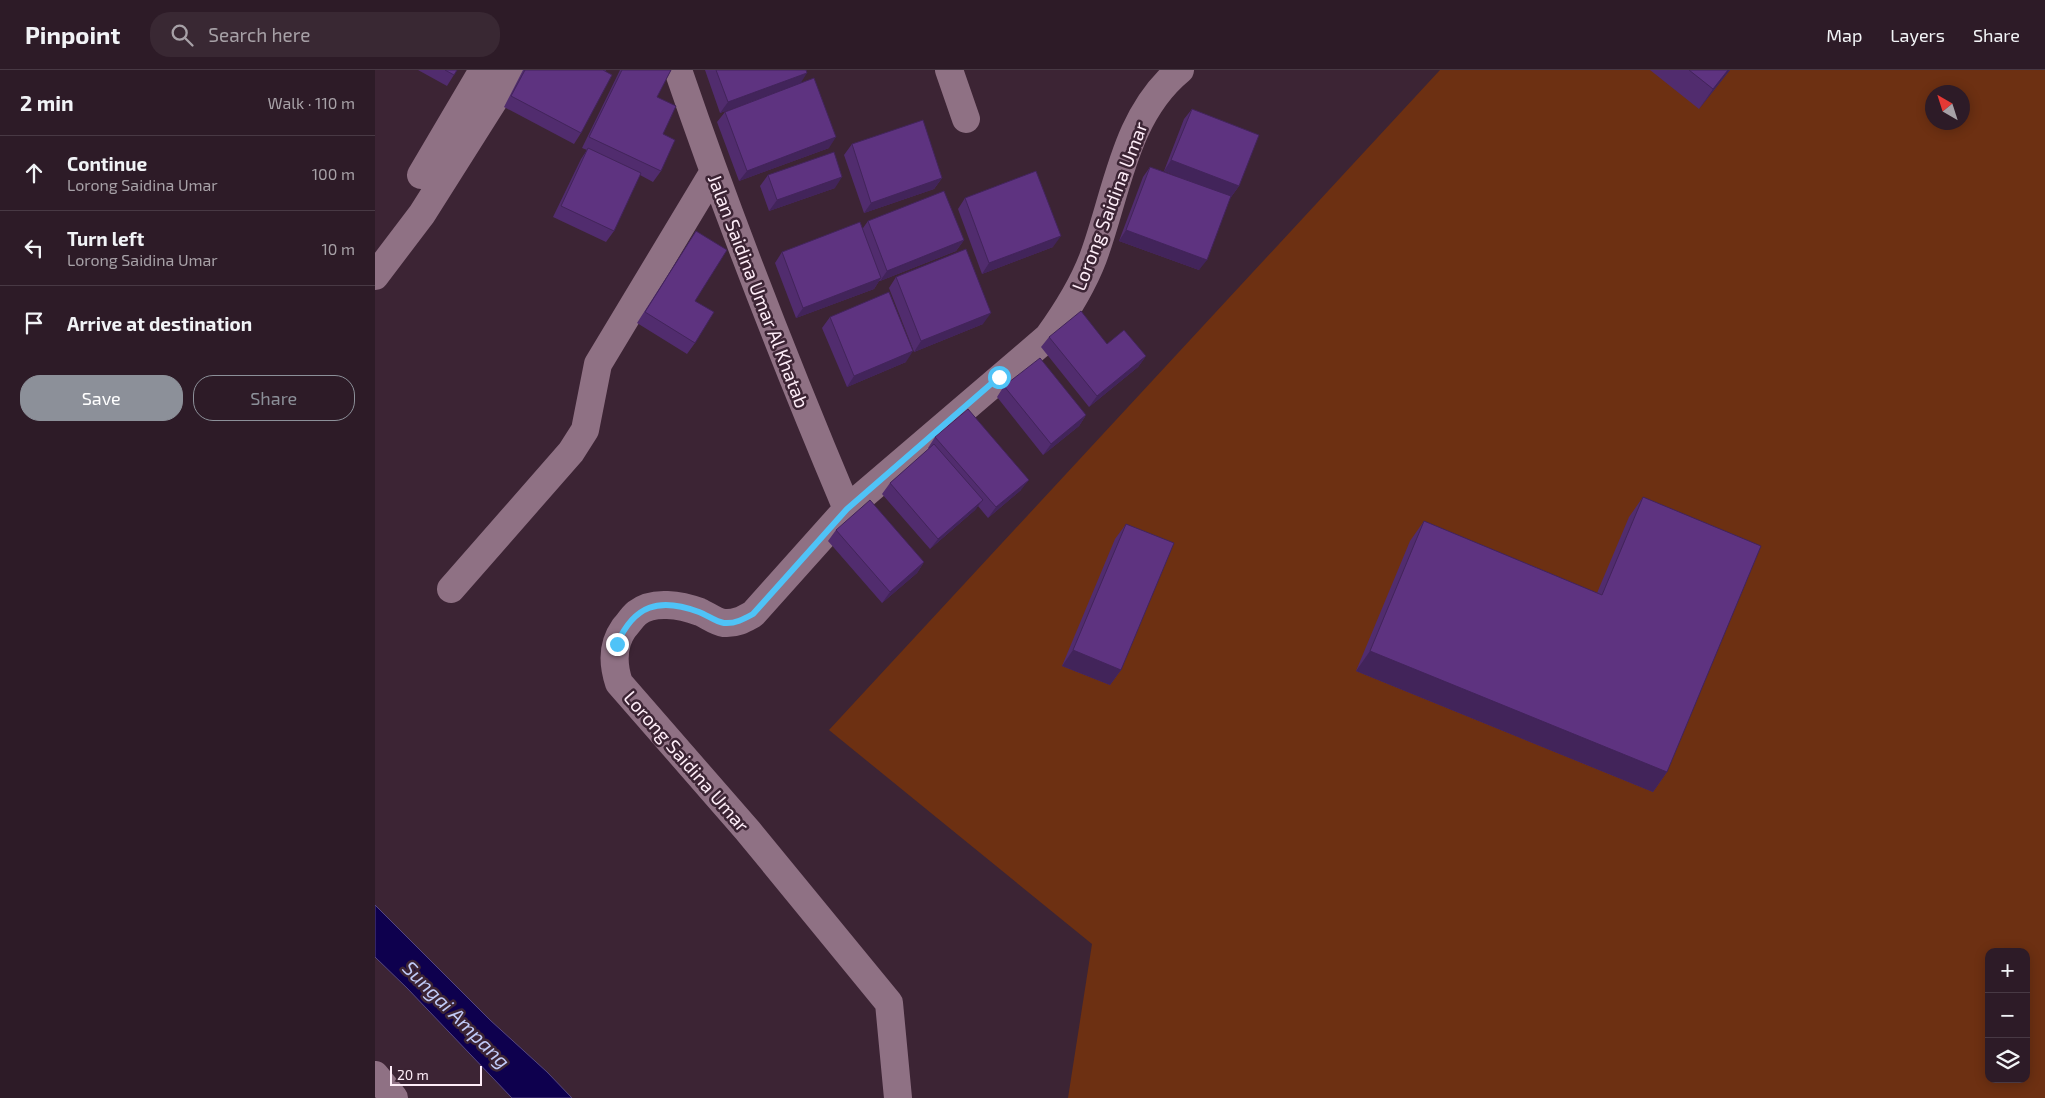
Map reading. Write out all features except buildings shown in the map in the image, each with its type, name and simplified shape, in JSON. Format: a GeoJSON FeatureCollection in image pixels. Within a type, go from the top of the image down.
{"type":"FeatureCollection","features":[{"type":"Feature","properties":{"kind":"street"},"geometry":{"type":"LineString","coordinates":[[421,175],[483,70]]}},
{"type":"Feature","properties":{"kind":"street"},"geometry":{"type":"LineString","coordinates":[[375,276],[403,236],[422,214],[513,70]]}},
{"type":"Feature","properties":{"kind":"street","name":"Jalan Saidina Umar Al Khatab"},"geometry":{"type":"LineString","coordinates":[[678,70],[713,173],[789,373],[847,509]]}},
{"type":"Feature","properties":{"kind":"street"},"geometry":{"type":"LineString","coordinates":[[949,70],[966,119]]}},
{"type":"Feature","properties":{"kind":"street","name":"Lorong Saidina Umar"},"geometry":{"type":"LineString","coordinates":[[897,1098],[889,1003],[749,830],[619,684],[614,656],[617,644],[623,630],[637,613],[655,604],[697,611],[723,623],[739,622],[753,614],[847,509],[1048,337],[1073,301],[1093,258],[1125,157],[1140,118],[1169,79],[1180,70]]}},
{"type":"Feature","properties":{"kind":"street"},"geometry":{"type":"LineString","coordinates":[[451,589],[571,452],[585,430],[598,364],[713,173]]}},
{"type":"Feature","properties":{"kind":"street"},"geometry":{"type":"LineString","coordinates":[[375,1075],[394,1098]]}},
{"type":"Feature","properties":{"kind":"shaded area"},"geometry":{"type":"Polygon","coordinates":[[[1440,70],[2045,70],[2045,1098],[1068,1098],[1092,944],[829,730],[1440,70]]]}},
{"type":"Feature","properties":{"kind":"water","name":"Sungai Ampang"},"geometry":{"type":"Polygon","coordinates":[[[375,905],[490,1020],[547,1072],[572,1098],[512,1098],[375,957],[375,905]]]}},
{"type":"Feature","properties":{"kind":"route"},"geometry":{"type":"LineString","coordinates":[[617,644],[623,630],[637,613],[655,604],[697,611],[723,623],[739,622],[753,614],[847,509],[999,377]]}}]}
